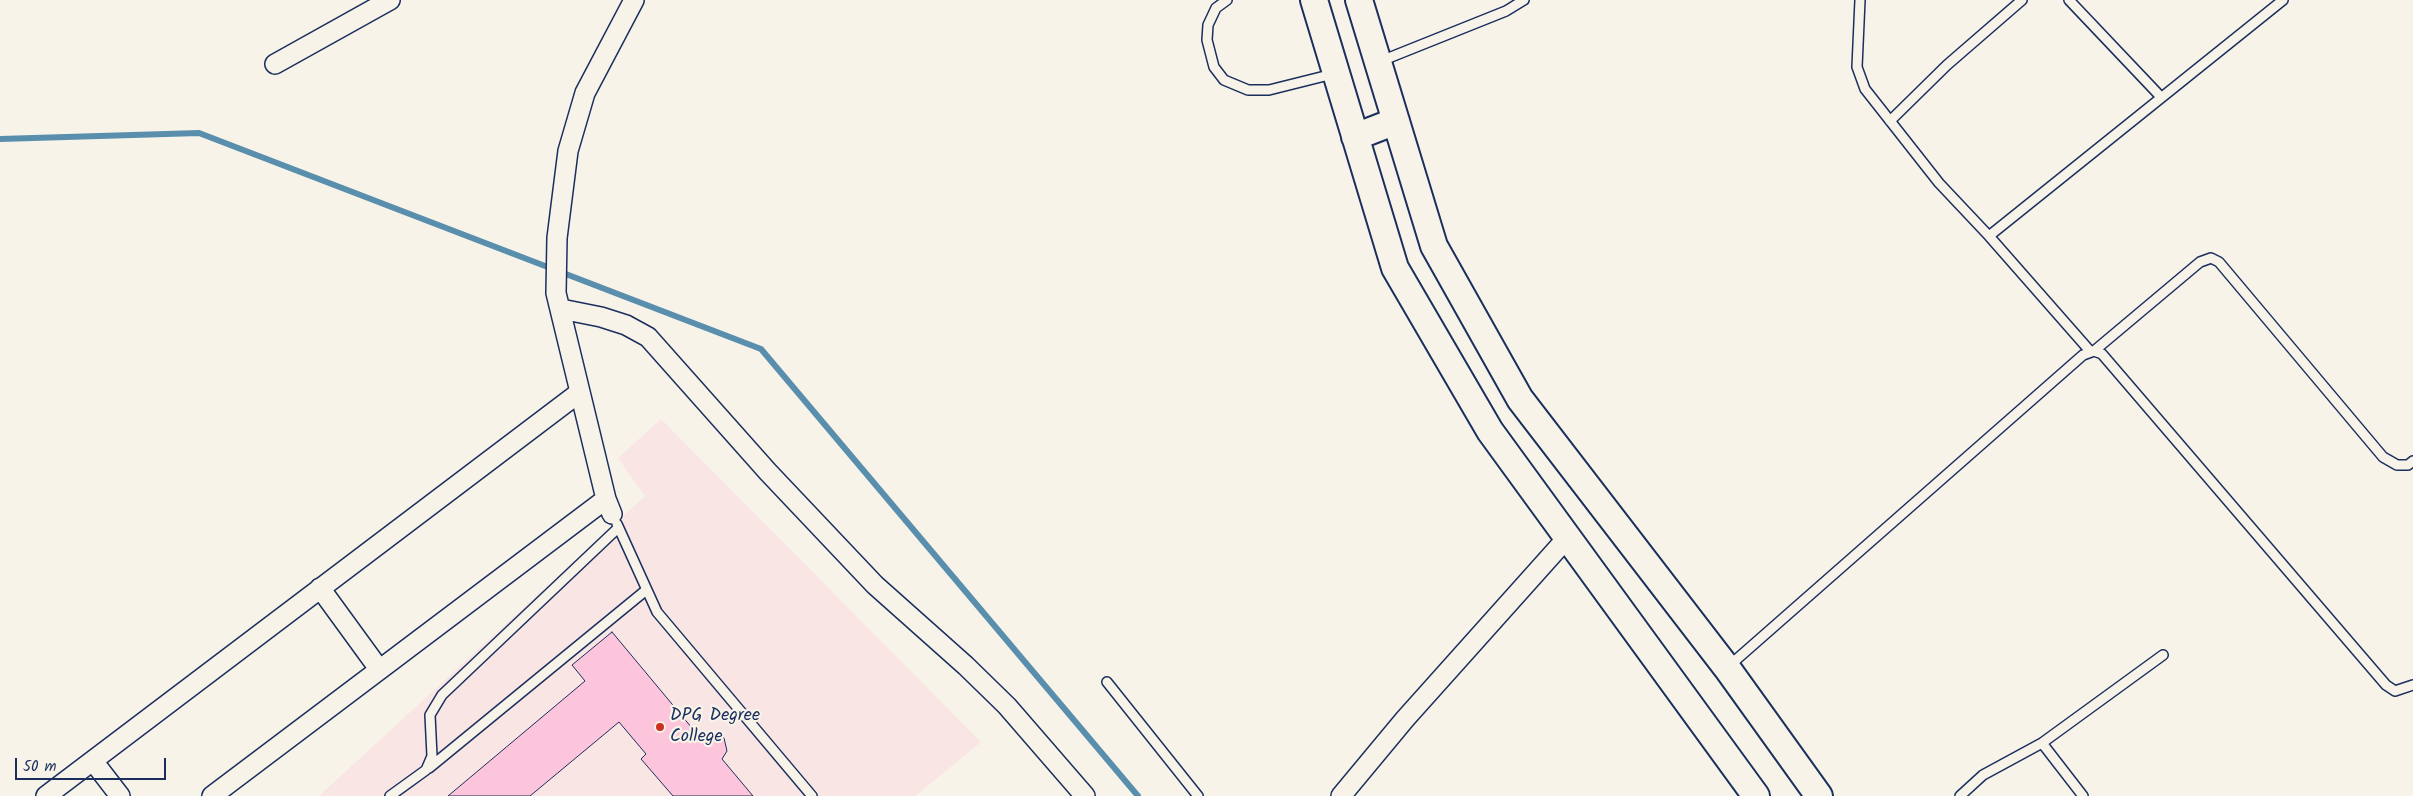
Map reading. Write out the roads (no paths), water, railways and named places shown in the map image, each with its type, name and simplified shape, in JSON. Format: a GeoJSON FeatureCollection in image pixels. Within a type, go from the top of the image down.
{"type":"FeatureCollection","features":[{"type":"Feature","properties":{"kind":"main road"},"geometry":{"type":"LineString","coordinates":[[1314,0],[1395,268],[1490,431],[1756,796]]}},
{"type":"Feature","properties":{"kind":"main road"},"geometry":{"type":"LineString","coordinates":[[1359,0],[1434,246],[1520,399],[1727,668],[1819,796]]}},
{"type":"Feature","properties":{"kind":"main road"},"geometry":{"type":"LineString","coordinates":[[1355,137],[1396,122]]}},
{"type":"Feature","properties":{"kind":"street"},"geometry":{"type":"LineString","coordinates":[[275,64],[390,0]]}},
{"type":"Feature","properties":{"kind":"street"},"geometry":{"type":"LineString","coordinates":[[212,796],[379,670],[612,514],[558,301],[557,238],[568,151],[585,94],[634,0]]}},
{"type":"Feature","properties":{"kind":"street"},"geometry":{"type":"LineString","coordinates":[[558,301],[626,325],[648,337],[768,472],[862,570],[1007,706],[1085,796]]}},
{"type":"Feature","properties":{"kind":"street"},"geometry":{"type":"LineString","coordinates":[[46,796],[580,392]]}},
{"type":"Feature","properties":{"kind":"street"},"geometry":{"type":"LineString","coordinates":[[1341,796],[1405,719],[1567,538]]}},
{"type":"Feature","properties":{"kind":"street"},"geometry":{"type":"LineString","coordinates":[[320,588],[379,670]]}},
{"type":"Feature","properties":{"kind":"street"},"geometry":{"type":"LineString","coordinates":[[93,761],[120,796]]}},
{"type":"Feature","properties":{"kind":"lane"},"geometry":{"type":"LineString","coordinates":[[1227,0],[1216,8],[1208,25],[1207,40],[1214,67],[1224,80],[1248,90],[1269,90],[1336,74]]}},
{"type":"Feature","properties":{"kind":"lane"},"geometry":{"type":"LineString","coordinates":[[1378,62],[1506,11],[1524,0]]}},
{"type":"Feature","properties":{"kind":"lane"},"geometry":{"type":"LineString","coordinates":[[1860,0],[1857,67],[1865,89],[1939,183],[1990,236],[2092,351],[2102,354],[2386,686],[2395,691],[2413,685]]}},
{"type":"Feature","properties":{"kind":"lane"},"geometry":{"type":"LineString","coordinates":[[1890,121],[1947,65],[2022,0]]}},
{"type":"Feature","properties":{"kind":"lane"},"geometry":{"type":"LineString","coordinates":[[2069,0],[2161,97]]}},
{"type":"Feature","properties":{"kind":"lane"},"geometry":{"type":"LineString","coordinates":[[1990,236],[2283,0]]}},
{"type":"Feature","properties":{"kind":"lane"},"geometry":{"type":"LineString","coordinates":[[1727,668],[2092,351],[2200,262],[2211,258],[2219,262],[2383,457],[2397,466],[2413,461]]}},
{"type":"Feature","properties":{"kind":"lane"},"geometry":{"type":"LineString","coordinates":[[426,770],[432,756],[430,715],[442,695],[612,514],[645,591],[657,612],[812,796]]}},
{"type":"Feature","properties":{"kind":"lane"},"geometry":{"type":"LineString","coordinates":[[390,796],[426,770],[645,591]]}},
{"type":"Feature","properties":{"kind":"lane"},"geometry":{"type":"LineString","coordinates":[[1960,796],[1983,775],[2042,743],[2163,655]]}},
{"type":"Feature","properties":{"kind":"lane"},"geometry":{"type":"LineString","coordinates":[[1107,682],[1198,796]]}},
{"type":"Feature","properties":{"kind":"lane"},"geometry":{"type":"LineString","coordinates":[[2042,743],[2083,796]]}},
{"type":"Feature","properties":{"kind":"waterway"},"geometry":{"type":"LineString","coordinates":[[0,139],[199,133],[761,349],[1138,796]]}},
{"type":"Feature","properties":{"kind":"place","name":"DPG Degree College"},"geometry":{"type":"Point","coordinates":[660,727]}}]}
